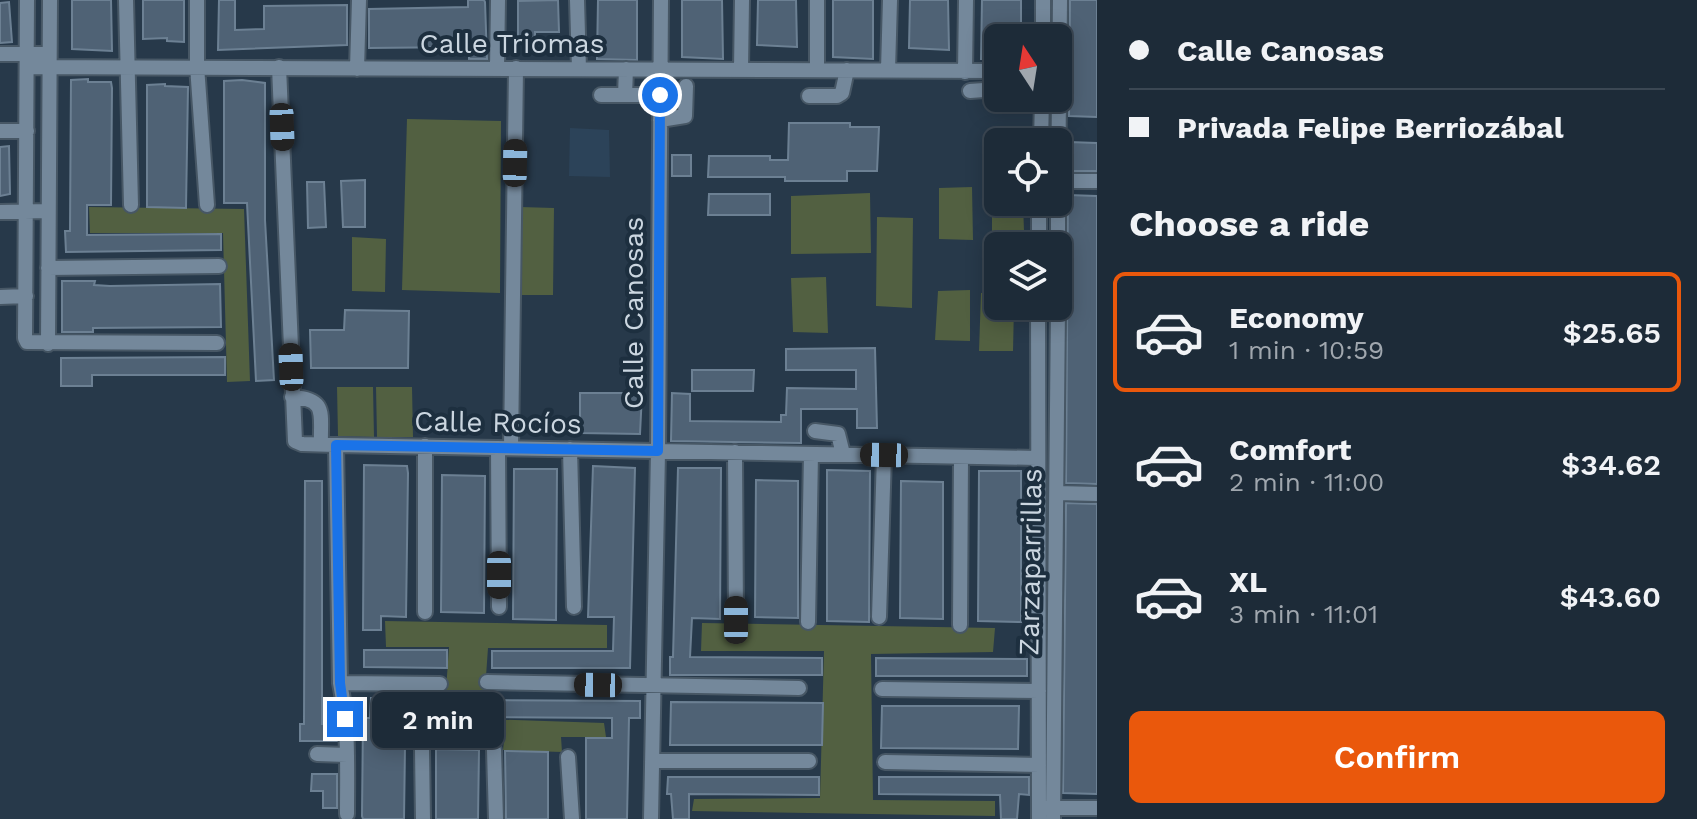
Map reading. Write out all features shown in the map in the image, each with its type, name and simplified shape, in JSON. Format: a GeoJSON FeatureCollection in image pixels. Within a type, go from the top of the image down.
{"type":"FeatureCollection","features":[{"type":"Feature","properties":{"kind":"street"},"geometry":{"type":"LineString","coordinates":[[27,0],[27,342],[217,343]]}},
{"type":"Feature","properties":{"kind":"street"},"geometry":{"type":"LineString","coordinates":[[48,344],[50,0]]}},
{"type":"Feature","properties":{"kind":"street"},"geometry":{"type":"LineString","coordinates":[[126,0],[131,205]]}},
{"type":"Feature","properties":{"kind":"street"},"geometry":{"type":"LineString","coordinates":[[197,0],[197,66],[207,205]]}},
{"type":"Feature","properties":{"kind":"street"},"geometry":{"type":"LineString","coordinates":[[357,69],[359,0]]}},
{"type":"Feature","properties":{"kind":"street"},"geometry":{"type":"LineString","coordinates":[[497,68],[498,0]]}},
{"type":"Feature","properties":{"kind":"street"},"geometry":{"type":"LineString","coordinates":[[577,0],[579,69]]}},
{"type":"Feature","properties":{"kind":"street","name":"Calle Canosas"},"geometry":{"type":"LineString","coordinates":[[651,819],[658,451],[661,0]]}},
{"type":"Feature","properties":{"kind":"street"},"geometry":{"type":"LineString","coordinates":[[741,70],[742,0]]}},
{"type":"Feature","properties":{"kind":"street"},"geometry":{"type":"LineString","coordinates":[[817,0],[817,70]]}},
{"type":"Feature","properties":{"kind":"street"},"geometry":{"type":"LineString","coordinates":[[888,70],[890,0]]}},
{"type":"Feature","properties":{"kind":"street"},"geometry":{"type":"LineString","coordinates":[[965,72],[966,0]]}},
{"type":"Feature","properties":{"kind":"street"},"geometry":{"type":"LineString","coordinates":[[1043,0],[1043,24]]}},
{"type":"Feature","properties":{"kind":"street"},"geometry":{"type":"LineString","coordinates":[[1059,128],[1060,0]]}},
{"type":"Feature","properties":{"kind":"street","name":"Calle Triomas"},"geometry":{"type":"LineString","coordinates":[[0,54],[27,61],[126,66],[984,71]]}},
{"type":"Feature","properties":{"kind":"street"},"geometry":{"type":"LineString","coordinates":[[279,67],[292,397],[310,398],[316,402],[329,444],[340,683],[345,705],[347,814]]}},
{"type":"Feature","properties":{"kind":"street"},"geometry":{"type":"LineString","coordinates":[[499,607],[516,68]]}},
{"type":"Feature","properties":{"kind":"street"},"geometry":{"type":"LineString","coordinates":[[625,95],[626,69]]}},
{"type":"Feature","properties":{"kind":"street"},"geometry":{"type":"LineString","coordinates":[[809,96],[837,96],[842,93],[847,70]]}},
{"type":"Feature","properties":{"kind":"street"},"geometry":{"type":"LineString","coordinates":[[660,120],[685,116],[686,86]]}},
{"type":"Feature","properties":{"kind":"street"},"geometry":{"type":"LineString","coordinates":[[970,91],[984,90]]}},
{"type":"Feature","properties":{"kind":"street"},"geometry":{"type":"LineString","coordinates":[[601,95],[660,95]]}},
{"type":"Feature","properties":{"kind":"street"},"geometry":{"type":"LineString","coordinates":[[0,131],[27,131]]}},
{"type":"Feature","properties":{"kind":"street"},"geometry":{"type":"LineString","coordinates":[[1072,181],[1097,181]]}},
{"type":"Feature","properties":{"kind":"street"},"geometry":{"type":"LineString","coordinates":[[0,212],[48,211]]}},
{"type":"Feature","properties":{"kind":"street"},"geometry":{"type":"LineString","coordinates":[[48,268],[219,266]]}},
{"type":"Feature","properties":{"kind":"street"},"geometry":{"type":"LineString","coordinates":[[0,297],[26,296]]}},
{"type":"Feature","properties":{"kind":"street","name":"Zarzaparrillas"},"geometry":{"type":"LineString","coordinates":[[1038,320],[1039,765],[1046,813]]}},
{"type":"Feature","properties":{"kind":"street","name":"Zarzaparrillas"},"geometry":{"type":"LineString","coordinates":[[1046,813],[1057,493],[1058,320]]}},
{"type":"Feature","properties":{"kind":"street","name":"Calle Rocíos"},"geometry":{"type":"LineString","coordinates":[[292,397],[295,441],[302,444],[1037,458]]}},
{"type":"Feature","properties":{"kind":"street"},"geometry":{"type":"LineString","coordinates":[[815,431],[838,434],[843,454]]}},
{"type":"Feature","properties":{"kind":"street"},"geometry":{"type":"LineString","coordinates":[[425,446],[425,612]]}},
{"type":"Feature","properties":{"kind":"street"},"geometry":{"type":"LineString","coordinates":[[570,449],[574,607]]}},
{"type":"Feature","properties":{"kind":"street"},"geometry":{"type":"LineString","coordinates":[[735,452],[736,620]]}},
{"type":"Feature","properties":{"kind":"street"},"geometry":{"type":"LineString","coordinates":[[808,622],[811,454]]}},
{"type":"Feature","properties":{"kind":"street"},"geometry":{"type":"LineString","coordinates":[[879,617],[884,455]]}},
{"type":"Feature","properties":{"kind":"street"},"geometry":{"type":"LineString","coordinates":[[960,625],[961,457]]}},
{"type":"Feature","properties":{"kind":"street"},"geometry":{"type":"LineString","coordinates":[[1057,493],[1097,494]]}},
{"type":"Feature","properties":{"kind":"street"},"geometry":{"type":"LineString","coordinates":[[487,682],[799,688]]}},
{"type":"Feature","properties":{"kind":"street"},"geometry":{"type":"LineString","coordinates":[[340,683],[440,684]]}},
{"type":"Feature","properties":{"kind":"street"},"geometry":{"type":"LineString","coordinates":[[882,689],[1039,691]]}},
{"type":"Feature","properties":{"kind":"street"},"geometry":{"type":"LineString","coordinates":[[422,750],[423,819]]}},
{"type":"Feature","properties":{"kind":"street"},"geometry":{"type":"LineString","coordinates":[[494,750],[496,819]]}},
{"type":"Feature","properties":{"kind":"street"},"geometry":{"type":"LineString","coordinates":[[317,754],[347,755]]}},
{"type":"Feature","properties":{"kind":"street"},"geometry":{"type":"LineString","coordinates":[[568,757],[572,819]]}},
{"type":"Feature","properties":{"kind":"street"},"geometry":{"type":"LineString","coordinates":[[652,761],[809,761]]}},
{"type":"Feature","properties":{"kind":"street"},"geometry":{"type":"LineString","coordinates":[[885,762],[1039,765]]}},
{"type":"Feature","properties":{"kind":"street"},"geometry":{"type":"LineString","coordinates":[[1046,813],[1097,808]]}},
{"type":"Feature","properties":{"kind":"shaded area"},"geometry":{"type":"Polygon","coordinates":[[[570,128],[609,130],[610,177],[569,176],[570,128]]]}},
{"type":"Feature","properties":{"kind":"green space"},"geometry":{"type":"Polygon","coordinates":[[[407,119],[501,121],[500,293],[402,290],[407,119]]]}},
{"type":"Feature","properties":{"kind":"green space"},"geometry":{"type":"Polygon","coordinates":[[[972,187],[973,240],[939,239],[939,188],[972,187]]]}},
{"type":"Feature","properties":{"kind":"green space"},"geometry":{"type":"Polygon","coordinates":[[[870,193],[871,253],[791,254],[791,196],[870,193]]]}},
{"type":"Feature","properties":{"kind":"green space"},"geometry":{"type":"Polygon","coordinates":[[[89,207],[244,209],[250,381],[227,382],[223,233],[90,233],[89,207]]]}},
{"type":"Feature","properties":{"kind":"green space"},"geometry":{"type":"Polygon","coordinates":[[[520,207],[554,208],[553,295],[519,295],[520,207]]]}},
{"type":"Feature","properties":{"kind":"green space"},"geometry":{"type":"Polygon","coordinates":[[[992,216],[1023,216],[1024,231],[992,231],[992,216]]]}},
{"type":"Feature","properties":{"kind":"green space"},"geometry":{"type":"Polygon","coordinates":[[[877,217],[913,218],[912,308],[876,306],[877,217]]]}},
{"type":"Feature","properties":{"kind":"green space"},"geometry":{"type":"Polygon","coordinates":[[[352,237],[386,239],[385,292],[352,291],[352,237]]]}},
{"type":"Feature","properties":{"kind":"green space"},"geometry":{"type":"Polygon","coordinates":[[[826,277],[828,333],[793,332],[791,278],[826,277]]]}},
{"type":"Feature","properties":{"kind":"green space"},"geometry":{"type":"Polygon","coordinates":[[[970,290],[970,341],[935,340],[938,291],[970,290]]]}},
{"type":"Feature","properties":{"kind":"green space"},"geometry":{"type":"Polygon","coordinates":[[[981,293],[984,293],[984,320],[1014,320],[1013,351],[979,351],[981,293]]]}},
{"type":"Feature","properties":{"kind":"green space"},"geometry":{"type":"Polygon","coordinates":[[[337,387],[373,387],[374,437],[338,436],[337,387]]]}},
{"type":"Feature","properties":{"kind":"green space"},"geometry":{"type":"Polygon","coordinates":[[[376,387],[412,387],[413,437],[377,437],[376,387]]]}},
{"type":"Feature","properties":{"kind":"green space"},"geometry":{"type":"Polygon","coordinates":[[[385,621],[607,625],[607,648],[488,648],[483,719],[604,723],[606,737],[561,737],[562,752],[503,750],[504,741],[386,743],[386,719],[444,719],[449,647],[386,647],[385,621]]]}},
{"type":"Feature","properties":{"kind":"green space"},"geometry":{"type":"Polygon","coordinates":[[[702,623],[995,628],[993,652],[871,654],[873,800],[995,801],[995,816],[692,811],[694,799],[820,798],[824,651],[701,651],[702,623]]]}},
{"type":"Feature","properties":{"kind":"building"},"geometry":{"type":"Polygon","coordinates":[[[72,0],[111,0],[112,51],[72,49],[72,0]]]}},
{"type":"Feature","properties":{"kind":"building"},"geometry":{"type":"Polygon","coordinates":[[[143,0],[184,0],[184,42],[167,41],[167,38],[143,39],[143,0]]]}},
{"type":"Feature","properties":{"kind":"building"},"geometry":{"type":"Polygon","coordinates":[[[219,0],[235,0],[235,30],[264,29],[264,6],[347,5],[347,45],[218,50],[219,0]]]}},
{"type":"Feature","properties":{"kind":"building"},"geometry":{"type":"Polygon","coordinates":[[[468,0],[485,2],[487,59],[469,59],[469,48],[465,47],[369,48],[369,9],[468,7],[468,0]]]}},
{"type":"Feature","properties":{"kind":"building"},"geometry":{"type":"Polygon","coordinates":[[[558,0],[559,32],[535,32],[535,43],[518,44],[518,1],[558,0]]]}},
{"type":"Feature","properties":{"kind":"building"},"geometry":{"type":"Polygon","coordinates":[[[598,0],[637,0],[637,60],[597,59],[598,0]]]}},
{"type":"Feature","properties":{"kind":"building"},"geometry":{"type":"Polygon","coordinates":[[[682,0],[722,0],[723,59],[682,57],[682,0]]]}},
{"type":"Feature","properties":{"kind":"building"},"geometry":{"type":"Polygon","coordinates":[[[758,0],[796,0],[797,47],[757,45],[758,0]]]}},
{"type":"Feature","properties":{"kind":"building"},"geometry":{"type":"Polygon","coordinates":[[[833,0],[873,0],[873,59],[833,57],[833,0]]]}},
{"type":"Feature","properties":{"kind":"building"},"geometry":{"type":"Polygon","coordinates":[[[910,0],[948,0],[949,50],[909,48],[910,0]]]}},
{"type":"Feature","properties":{"kind":"building"},"geometry":{"type":"Polygon","coordinates":[[[982,0],[1021,0],[1021,24],[984,24],[984,59],[981,59],[982,0]]]}},
{"type":"Feature","properties":{"kind":"building"},"geometry":{"type":"Polygon","coordinates":[[[1070,0],[1097,0],[1097,117],[1069,116],[1072,112],[1070,0]]]}},
{"type":"Feature","properties":{"kind":"building"},"geometry":{"type":"Polygon","coordinates":[[[9,2],[12,42],[0,43],[0,3],[9,2]]]}},
{"type":"Feature","properties":{"kind":"building"},"geometry":{"type":"Polygon","coordinates":[[[88,79],[88,82],[111,82],[112,88],[111,205],[87,205],[87,235],[221,234],[221,250],[66,252],[65,231],[70,231],[71,80],[88,79]]]}},
{"type":"Feature","properties":{"kind":"building"},"geometry":{"type":"Polygon","coordinates":[[[224,81],[265,83],[265,220],[274,380],[256,381],[247,203],[224,203],[224,81]]]}},
{"type":"Feature","properties":{"kind":"building"},"geometry":{"type":"Polygon","coordinates":[[[147,85],[188,87],[186,208],[147,207],[147,85]]]}},
{"type":"Feature","properties":{"kind":"building"},"geometry":{"type":"Polygon","coordinates":[[[789,123],[850,123],[850,127],[879,127],[877,171],[847,171],[847,181],[708,177],[709,156],[770,156],[770,160],[788,160],[789,123]]]}},
{"type":"Feature","properties":{"kind":"building"},"geometry":{"type":"Polygon","coordinates":[[[1072,142],[1097,143],[1097,171],[1072,171],[1072,142]]]}},
{"type":"Feature","properties":{"kind":"building"},"geometry":{"type":"Polygon","coordinates":[[[9,146],[10,194],[0,196],[0,147],[9,146]]]}},
{"type":"Feature","properties":{"kind":"building"},"geometry":{"type":"Polygon","coordinates":[[[672,155],[691,155],[691,176],[672,176],[672,155]]]}},
{"type":"Feature","properties":{"kind":"building"},"geometry":{"type":"Polygon","coordinates":[[[365,180],[365,227],[343,227],[341,181],[365,180]]]}},
{"type":"Feature","properties":{"kind":"building"},"geometry":{"type":"Polygon","coordinates":[[[307,182],[324,182],[326,227],[308,228],[307,182]]]}},
{"type":"Feature","properties":{"kind":"building"},"geometry":{"type":"Polygon","coordinates":[[[709,194],[770,194],[770,215],[708,215],[709,194]]]}},
{"type":"Feature","properties":{"kind":"building"},"geometry":{"type":"Polygon","coordinates":[[[1072,195],[1097,196],[1097,484],[1066,483],[1067,320],[1072,320],[1072,232],[1068,232],[1072,195]]]}},
{"type":"Feature","properties":{"kind":"building"},"geometry":{"type":"Polygon","coordinates":[[[62,281],[95,281],[94,285],[110,286],[220,284],[221,327],[93,328],[93,332],[62,332],[62,281]]]}},
{"type":"Feature","properties":{"kind":"building"},"geometry":{"type":"Polygon","coordinates":[[[345,310],[409,311],[408,368],[311,368],[310,330],[344,330],[345,310]]]}},
{"type":"Feature","properties":{"kind":"building"},"geometry":{"type":"Polygon","coordinates":[[[875,348],[877,428],[857,428],[857,409],[801,409],[801,443],[671,441],[672,393],[690,394],[690,421],[781,422],[781,415],[786,415],[787,388],[856,389],[856,370],[786,370],[786,349],[875,348]]]}},
{"type":"Feature","properties":{"kind":"building"},"geometry":{"type":"Polygon","coordinates":[[[225,357],[225,375],[92,375],[92,386],[61,386],[61,358],[225,357]]]}},
{"type":"Feature","properties":{"kind":"building"},"geometry":{"type":"Polygon","coordinates":[[[692,370],[754,370],[753,391],[692,391],[692,370]]]}},
{"type":"Feature","properties":{"kind":"building"},"geometry":{"type":"Polygon","coordinates":[[[580,393],[642,393],[640,434],[580,433],[580,393]]]}},
{"type":"Feature","properties":{"kind":"building"},"geometry":{"type":"Polygon","coordinates":[[[364,465],[407,466],[408,473],[406,617],[381,616],[381,630],[363,630],[364,465]]]}},
{"type":"Feature","properties":{"kind":"building"},"geometry":{"type":"Polygon","coordinates":[[[593,466],[635,468],[630,668],[492,668],[492,651],[613,651],[614,617],[588,617],[593,466]]]}},
{"type":"Feature","properties":{"kind":"building"},"geometry":{"type":"Polygon","coordinates":[[[678,468],[721,468],[720,619],[692,618],[690,657],[822,658],[822,675],[670,675],[678,468]]]}},
{"type":"Feature","properties":{"kind":"building"},"geometry":{"type":"Polygon","coordinates":[[[514,469],[557,469],[556,620],[513,619],[514,469]]]}},
{"type":"Feature","properties":{"kind":"building"},"geometry":{"type":"Polygon","coordinates":[[[827,470],[870,471],[869,622],[827,621],[827,470]]]}},
{"type":"Feature","properties":{"kind":"building"},"geometry":{"type":"Polygon","coordinates":[[[979,471],[1021,471],[1021,622],[978,621],[979,471]]]}},
{"type":"Feature","properties":{"kind":"building"},"geometry":{"type":"Polygon","coordinates":[[[442,475],[485,476],[484,613],[441,612],[442,475]]]}},
{"type":"Feature","properties":{"kind":"building"},"geometry":{"type":"Polygon","coordinates":[[[756,480],[798,481],[798,618],[755,617],[756,480]]]}},
{"type":"Feature","properties":{"kind":"building"},"geometry":{"type":"Polygon","coordinates":[[[305,481],[322,481],[322,724],[336,724],[337,741],[300,741],[300,724],[304,724],[305,481]]]}},
{"type":"Feature","properties":{"kind":"building"},"geometry":{"type":"Polygon","coordinates":[[[901,481],[943,482],[943,619],[900,618],[901,481]]]}},
{"type":"Feature","properties":{"kind":"building"},"geometry":{"type":"Polygon","coordinates":[[[1066,503],[1097,504],[1097,794],[1063,793],[1066,503]]]}},
{"type":"Feature","properties":{"kind":"building"},"geometry":{"type":"Polygon","coordinates":[[[364,650],[447,650],[447,668],[364,667],[364,650]]]}},
{"type":"Feature","properties":{"kind":"building"},"geometry":{"type":"Polygon","coordinates":[[[876,658],[1027,659],[1027,676],[876,676],[876,658]]]}},
{"type":"Feature","properties":{"kind":"building"},"geometry":{"type":"Polygon","coordinates":[[[371,698],[439,698],[439,716],[380,715],[380,746],[405,746],[404,819],[363,819],[362,816],[363,718],[370,718],[371,698]]]}},
{"type":"Feature","properties":{"kind":"building"},"geometry":{"type":"Polygon","coordinates":[[[489,700],[640,701],[640,718],[629,718],[627,819],[586,819],[586,738],[612,738],[612,718],[488,717],[489,700]]]}},
{"type":"Feature","properties":{"kind":"building"},"geometry":{"type":"Polygon","coordinates":[[[671,702],[823,703],[822,745],[670,745],[671,702]]]}},
{"type":"Feature","properties":{"kind":"building"},"geometry":{"type":"Polygon","coordinates":[[[882,706],[1019,706],[1018,749],[881,748],[882,706]]]}},
{"type":"Feature","properties":{"kind":"building"},"geometry":{"type":"Polygon","coordinates":[[[436,749],[479,750],[478,819],[436,819],[436,749]]]}},
{"type":"Feature","properties":{"kind":"building"},"geometry":{"type":"Polygon","coordinates":[[[505,751],[548,752],[548,819],[506,819],[505,751]]]}},
{"type":"Feature","properties":{"kind":"building"},"geometry":{"type":"Polygon","coordinates":[[[312,774],[337,774],[337,808],[323,808],[323,791],[311,791],[312,774]]]}},
{"type":"Feature","properties":{"kind":"building"},"geometry":{"type":"Polygon","coordinates":[[[668,777],[819,777],[819,795],[689,794],[689,819],[673,819],[671,794],[667,794],[668,777]]]}},
{"type":"Feature","properties":{"kind":"building"},"geometry":{"type":"Polygon","coordinates":[[[879,777],[1029,777],[1029,795],[1019,794],[1017,819],[1001,819],[1000,795],[879,794],[879,777]]]}},
{"type":"Feature","properties":{"kind":"route"},"geometry":{"type":"LineString","coordinates":[[345,719],[340,683],[336,445],[658,451],[660,95]]}}]}
